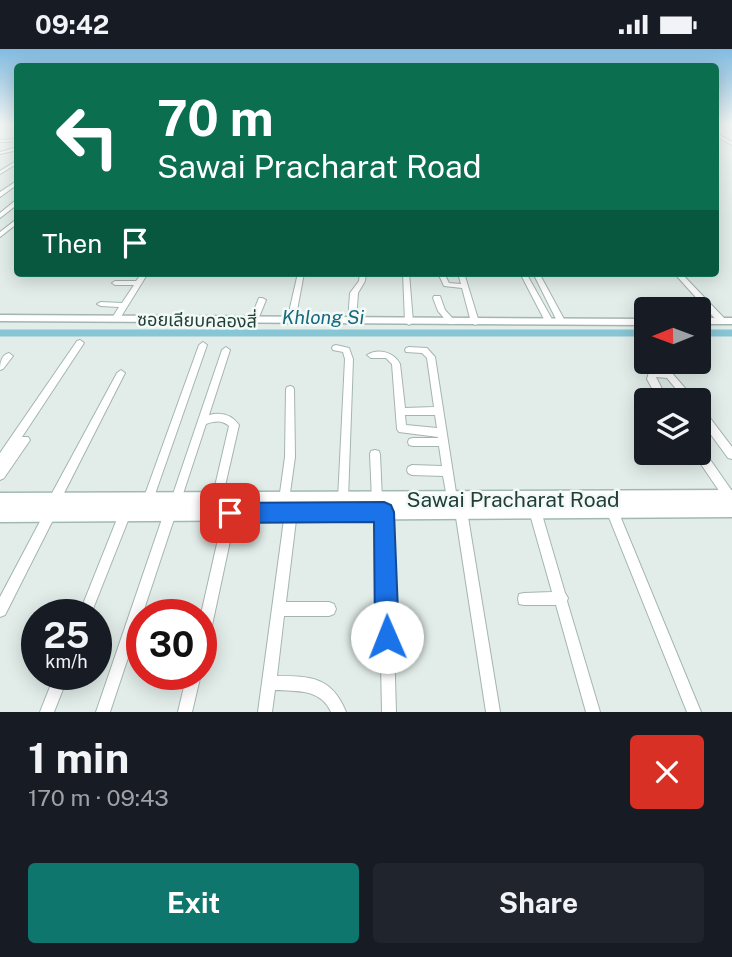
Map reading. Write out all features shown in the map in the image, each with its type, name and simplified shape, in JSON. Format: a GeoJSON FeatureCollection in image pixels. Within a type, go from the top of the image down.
{"type":"FeatureCollection","features":[{"type":"Feature","properties":{"kind":"main road","name":"Sawai Pracharat Road"},"geometry":{"type":"LineString","coordinates":[[0,500],[125,513],[217,499],[279,506],[731,501]]}},
{"type":"Feature","properties":{"kind":"main road","name":"Sawai Pracharat Road"},"geometry":{"type":"LineString","coordinates":[[0,514],[52,506],[148,500],[230,513],[343,499],[380,506]]}},
{"type":"Feature","properties":{"kind":"main road","name":"Sawai Pracharat Road"},"geometry":{"type":"LineString","coordinates":[[457,505],[536,511],[612,510],[731,501]]}},
{"type":"Feature","properties":{"kind":"street"},"geometry":{"type":"LineString","coordinates":[[0,195],[14,184]]}},
{"type":"Feature","properties":{"kind":"street"},"geometry":{"type":"LineString","coordinates":[[0,216],[14,204]]}},
{"type":"Feature","properties":{"kind":"street"},"geometry":{"type":"LineString","coordinates":[[0,235],[14,223]]}},
{"type":"Feature","properties":{"kind":"street"},"geometry":{"type":"LineString","coordinates":[[116,319],[143,277]]}},
{"type":"Feature","properties":{"kind":"street"},"geometry":{"type":"LineString","coordinates":[[291,321],[300,277]]}},
{"type":"Feature","properties":{"kind":"street"},"geometry":{"type":"LineString","coordinates":[[352,322],[355,293],[362,277]]}},
{"type":"Feature","properties":{"kind":"street"},"geometry":{"type":"LineString","coordinates":[[406,277],[410,322]]}},
{"type":"Feature","properties":{"kind":"street"},"geometry":{"type":"LineString","coordinates":[[443,277],[446,285],[465,286]]}},
{"type":"Feature","properties":{"kind":"street"},"geometry":{"type":"LineString","coordinates":[[462,277],[475,322]]}},
{"type":"Feature","properties":{"kind":"street"},"geometry":{"type":"LineString","coordinates":[[525,277],[549,321]]}},
{"type":"Feature","properties":{"kind":"street"},"geometry":{"type":"LineString","coordinates":[[538,277],[561,321]]}},
{"type":"Feature","properties":{"kind":"street"},"geometry":{"type":"LineString","coordinates":[[681,277],[727,321]]}},
{"type":"Feature","properties":{"kind":"street"},"geometry":{"type":"LineString","coordinates":[[115,283],[139,283]]}},
{"type":"Feature","properties":{"kind":"street"},"geometry":{"type":"LineString","coordinates":[[437,298],[442,311],[452,322]]}},
{"type":"Feature","properties":{"kind":"street"},"geometry":{"type":"LineString","coordinates":[[254,320],[262,300]]}},
{"type":"Feature","properties":{"kind":"street"},"geometry":{"type":"LineString","coordinates":[[101,304],[125,305]]}},
{"type":"Feature","properties":{"kind":"street","name":"ซอยเลียบคลองสี่"},"geometry":{"type":"LineString","coordinates":[[0,318],[352,322],[634,321]]}},
{"type":"Feature","properties":{"kind":"street"},"geometry":{"type":"LineString","coordinates":[[0,462],[80,343]]}},
{"type":"Feature","properties":{"kind":"street"},"geometry":{"type":"LineString","coordinates":[[148,500],[203,345]]}},
{"type":"Feature","properties":{"kind":"street"},"geometry":{"type":"LineString","coordinates":[[336,348],[346,350],[349,359],[343,499]]}},
{"type":"Feature","properties":{"kind":"street"},"geometry":{"type":"LineString","coordinates":[[103,712],[226,350]]}},
{"type":"Feature","properties":{"kind":"street"},"geometry":{"type":"LineString","coordinates":[[410,350],[424,350],[431,357],[447,471],[457,505],[493,712]]}},
{"type":"Feature","properties":{"kind":"street"},"geometry":{"type":"LineString","coordinates":[[371,355],[387,355],[393,358],[396,364],[402,429],[442,437]]}},
{"type":"Feature","properties":{"kind":"street"},"geometry":{"type":"LineString","coordinates":[[0,367],[9,356]]}},
{"type":"Feature","properties":{"kind":"street"},"geometry":{"type":"LineString","coordinates":[[0,610],[121,373]]}},
{"type":"Feature","properties":{"kind":"street"},"geometry":{"type":"LineString","coordinates":[[656,388],[651,379],[652,374],[669,375],[680,388]]}},
{"type":"Feature","properties":{"kind":"street"},"geometry":{"type":"LineString","coordinates":[[265,712],[278,609],[279,506],[290,457],[290,389]]}},
{"type":"Feature","properties":{"kind":"street"},"geometry":{"type":"LineString","coordinates":[[406,411],[439,411]]}},
{"type":"Feature","properties":{"kind":"street"},"geometry":{"type":"LineString","coordinates":[[202,421],[228,418],[234,425],[217,499]]}},
{"type":"Feature","properties":{"kind":"street"},"geometry":{"type":"LineString","coordinates":[[711,427],[732,455]]}},
{"type":"Feature","properties":{"kind":"street"},"geometry":{"type":"LineString","coordinates":[[413,442],[442,437]]}},
{"type":"Feature","properties":{"kind":"street"},"geometry":{"type":"LineString","coordinates":[[0,475],[25,440]]}},
{"type":"Feature","properties":{"kind":"street"},"geometry":{"type":"LineString","coordinates":[[375,454],[380,506],[389,712]]}},
{"type":"Feature","properties":{"kind":"street"},"geometry":{"type":"LineString","coordinates":[[707,465],[731,501]]}},
{"type":"Feature","properties":{"kind":"street"},"geometry":{"type":"LineString","coordinates":[[412,470],[447,471]]}},
{"type":"Feature","properties":{"kind":"street"},"geometry":{"type":"LineString","coordinates":[[612,510],[694,712]]}},
{"type":"Feature","properties":{"kind":"street"},"geometry":{"type":"LineString","coordinates":[[536,511],[593,712]]}},
{"type":"Feature","properties":{"kind":"street"},"geometry":{"type":"LineString","coordinates":[[91,599],[125,513]]}},
{"type":"Feature","properties":{"kind":"street"},"geometry":{"type":"LineString","coordinates":[[211,599],[230,513]]}},
{"type":"Feature","properties":{"kind":"street"},"geometry":{"type":"LineString","coordinates":[[524,599],[562,599]]}},
{"type":"Feature","properties":{"kind":"street"},"geometry":{"type":"LineString","coordinates":[[278,609],[328,609]]}},
{"type":"Feature","properties":{"kind":"street"},"geometry":{"type":"LineString","coordinates":[[268,683],[317,686],[328,695],[339,712]]}},
{"type":"Feature","properties":{"kind":"street"},"geometry":{"type":"LineString","coordinates":[[47,712],[56,690]]}},
{"type":"Feature","properties":{"kind":"street"},"geometry":{"type":"LineString","coordinates":[[185,712],[190,690]]}},
{"type":"Feature","properties":{"kind":"waterway","name":"Khlong Si"},"geometry":{"type":"LineString","coordinates":[[0,333],[634,333]]}},
{"type":"Feature","properties":{"kind":"waterway","name":"Khlong Si"},"geometry":{"type":"LineString","coordinates":[[711,333],[732,333]]}},
{"type":"Feature","properties":{"kind":"route"},"geometry":{"type":"LineString","coordinates":[[230,513],[384,512],[387,637]]}}]}
